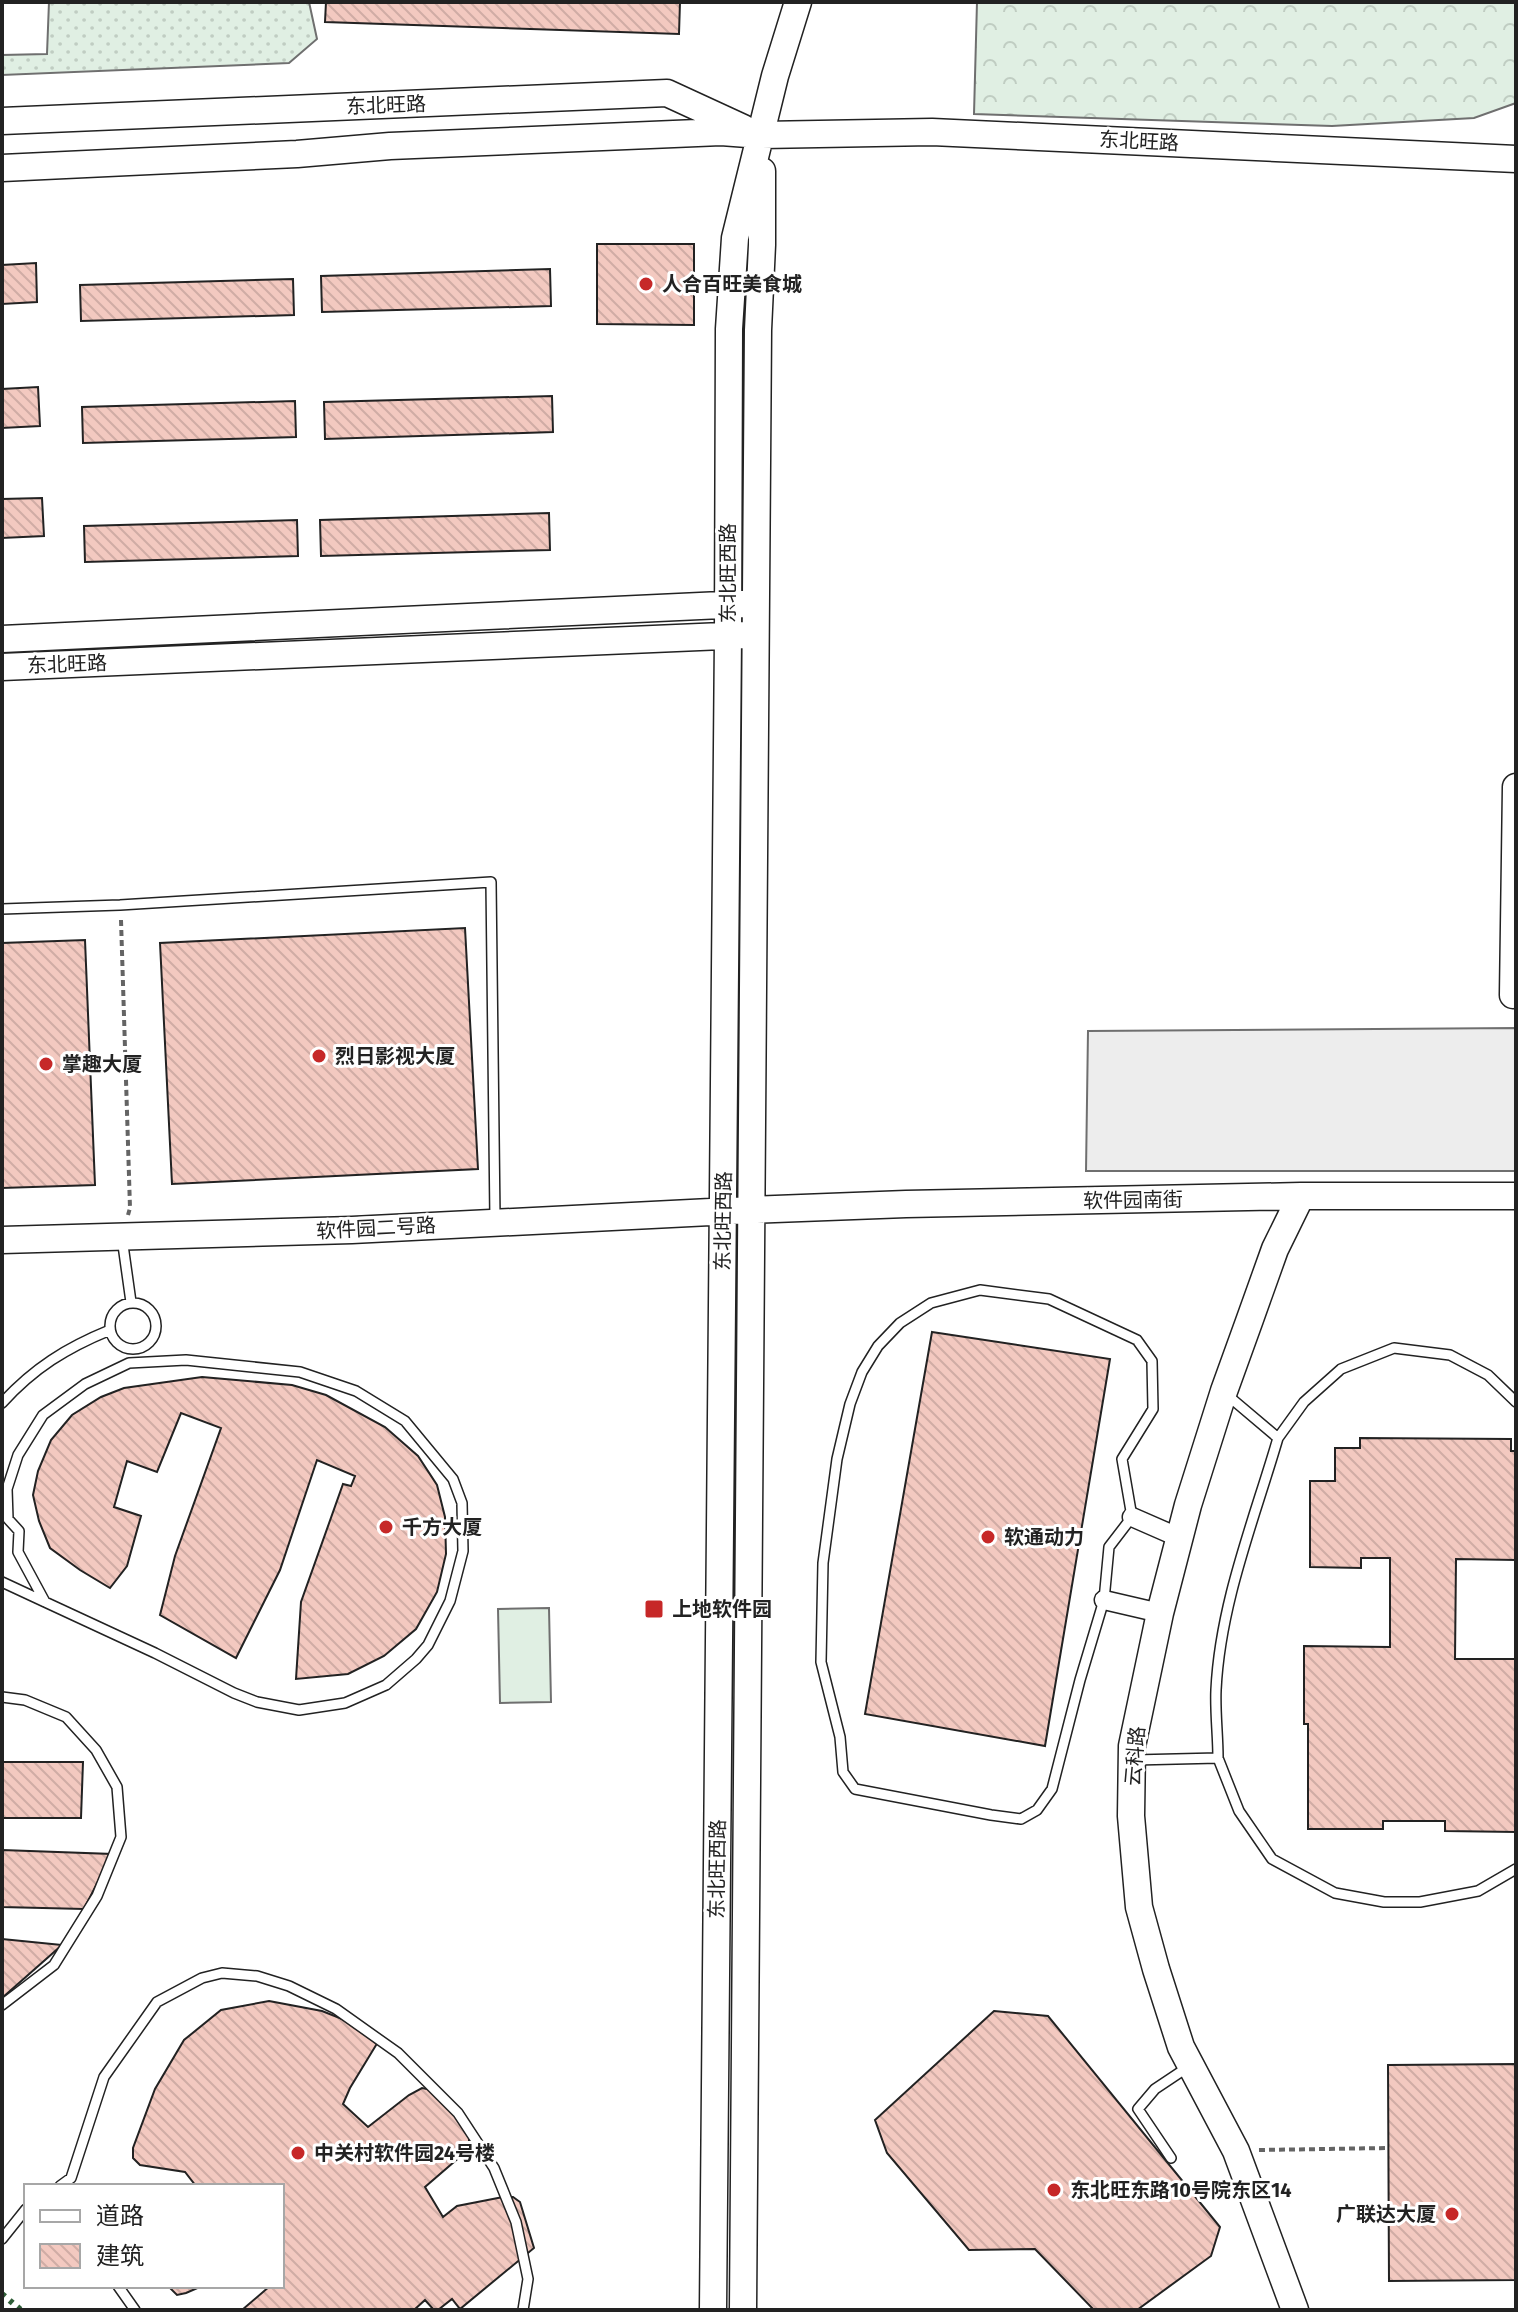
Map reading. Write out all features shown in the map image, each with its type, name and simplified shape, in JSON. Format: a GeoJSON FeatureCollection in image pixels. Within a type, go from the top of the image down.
{"type":"FeatureCollection","features":[{"type":"Feature","properties":{"kind":"street","name":"东北旺西路"},"geometry":{"type":"LineString","coordinates":[[713,2310],[729,329],[735,238],[775,76],[798,2]]}},
{"type":"Feature","properties":{"kind":"street","name":"东北旺路"},"geometry":{"type":"LineString","coordinates":[[2,121],[667,93],[761,135]]}},
{"type":"Feature","properties":{"kind":"street","name":"东北旺路"},"geometry":{"type":"LineString","coordinates":[[2,168],[297,154],[390,146],[721,132],[761,135],[932,132],[1516,159]]}},
{"type":"Feature","properties":{"kind":"street","name":"东北旺西路"},"geometry":{"type":"LineString","coordinates":[[743,2310],[761,135]]}},
{"type":"Feature","properties":{"kind":"street","name":"东北旺路"},"geometry":{"type":"LineString","coordinates":[[2,639],[755,603]]}},
{"type":"Feature","properties":{"kind":"street","name":"东北旺路"},"geometry":{"type":"LineString","coordinates":[[2,667],[755,634]]}},
{"type":"Feature","properties":{"kind":"street"},"geometry":{"type":"LineString","coordinates":[[1514,995],[1516,787]]}},
{"type":"Feature","properties":{"kind":"street","name":"软件园南街"},"geometry":{"type":"LineString","coordinates":[[750,1210],[1301,1196],[1516,1196]]}},
{"type":"Feature","properties":{"kind":"street","name":"云科路"},"geometry":{"type":"LineString","coordinates":[[1295,2310],[1236,2151],[1181,2047],[1139,1907],[1131,1816],[1132,1746],[1160,1613],[1180,1538],[1224,1391],[1275,1249],[1301,1196]]}},
{"type":"Feature","properties":{"kind":"street","name":"软件园二号路"},"geometry":{"type":"LineString","coordinates":[[2,1240],[352,1230],[750,1210]]}},
{"type":"Feature","properties":{"kind":"street"},"geometry":{"type":"LineString","coordinates":[[1132,1517],[1180,1538]]}},
{"type":"Feature","properties":{"kind":"street"},"geometry":{"type":"LineString","coordinates":[[1104,1600],[1160,1613]]}},
{"type":"Feature","properties":{"kind":"lane"},"geometry":{"type":"LineString","coordinates":[[2,909],[120,905],[491,882],[495,1223]]}},
{"type":"Feature","properties":{"kind":"lane"},"geometry":{"type":"LineString","coordinates":[[121,1236],[131,1302]]}},
{"type":"Feature","properties":{"kind":"lane"},"geometry":{"type":"LineString","coordinates":[[980,1290],[1049,1299],[1137,1340],[1152,1361],[1153,1409],[1122,1459],[1132,1517],[1109,1547],[1104,1600],[1052,1789],[1037,1810],[1021,1819],[855,1789],[843,1772],[840,1737],[821,1662],[823,1563],[837,1459],[850,1404],[862,1372],[878,1346],[900,1323],[931,1303],[980,1290]]}},
{"type":"Feature","properties":{"kind":"lane"},"geometry":{"type":"LineString","coordinates":[[131,1302],[139,1303],[153,1312],[157,1327],[151,1342],[137,1349],[117,1343],[110,1330],[112,1315],[131,1302]]}},
{"type":"Feature","properties":{"kind":"lane"},"geometry":{"type":"LineString","coordinates":[[2,1403],[31,1373],[50,1360],[110,1330]]}},
{"type":"Feature","properties":{"kind":"lane"},"geometry":{"type":"LineString","coordinates":[[1516,1402],[1488,1375],[1450,1355],[1394,1348],[1341,1369],[1304,1402],[1278,1438],[1226,1622],[1216,1689],[1218,1758],[1239,1811],[1272,1859],[1335,1893],[1384,1902],[1420,1902],[1478,1891],[1516,1869]]}},
{"type":"Feature","properties":{"kind":"lane"},"geometry":{"type":"LineString","coordinates":[[137,1349],[141,1363]]}},
{"type":"Feature","properties":{"kind":"lane"},"geometry":{"type":"LineString","coordinates":[[2,1582],[257,1702],[299,1710],[345,1703],[386,1685],[428,1645],[450,1601],[463,1551],[462,1503],[453,1479],[405,1421],[356,1391],[300,1372],[186,1360],[129,1363],[85,1384],[43,1415],[7,1475],[8,1519],[19,1531],[18,1552],[45,1602]]}},
{"type":"Feature","properties":{"kind":"lane"},"geometry":{"type":"LineString","coordinates":[[1224,1391],[1278,1438]]}},
{"type":"Feature","properties":{"kind":"lane"},"geometry":{"type":"LineString","coordinates":[[2,1697],[25,1700],[66,1717],[96,1750],[117,1787],[121,1837],[97,1896],[54,1965],[2,2005]]}},
{"type":"Feature","properties":{"kind":"lane"},"geometry":{"type":"LineString","coordinates":[[1132,1760],[1218,1758]]}},
{"type":"Feature","properties":{"kind":"lane"},"geometry":{"type":"LineString","coordinates":[[73,2182],[104,2077],[157,2002],[202,1978],[222,1973],[257,1976],[289,1986],[336,2009],[398,2053],[458,2113],[494,2168],[516,2222],[528,2279],[523,2310]]}},
{"type":"Feature","properties":{"kind":"lane"},"geometry":{"type":"LineString","coordinates":[[1171,2158],[1138,2109],[1155,2089],[1191,2065]]}},
{"type":"Feature","properties":{"kind":"lane"},"geometry":{"type":"LineString","coordinates":[[2,2239],[24,2212]]}},
{"type":"Feature","properties":{"kind":"lane"},"geometry":{"type":"LineString","coordinates":[[119,2288],[135,2310]]}},
{"type":"Feature","properties":{"kind":"path"},"geometry":{"type":"LineString","coordinates":[[120,905],[130,1208],[121,1236]]}},
{"type":"Feature","properties":{"kind":"path"},"geometry":{"type":"LineString","coordinates":[[1236,2151],[1388,2148]]}},
{"type":"Feature","properties":{"kind":"green space"},"geometry":{"type":"Polygon","coordinates":[[[49,2],[309,2],[317,39],[289,63],[2,75],[2,55],[47,54],[49,2]]]}},
{"type":"Feature","properties":{"kind":"green space"},"geometry":{"type":"Polygon","coordinates":[[[977,2],[1516,2],[1516,103],[1474,118],[1332,126],[974,114],[977,2]]]}},
{"type":"Feature","properties":{"kind":"green space"},"geometry":{"type":"Polygon","coordinates":[[[549,1608],[551,1702],[500,1703],[498,1609],[549,1608]]]}},
{"type":"Feature","properties":{"kind":"shaded area"},"geometry":{"type":"Polygon","coordinates":[[[1516,1028],[1516,1171],[1086,1171],[1088,1031],[1516,1028]]]}},
{"type":"Feature","properties":{"kind":"building"},"geometry":{"type":"Polygon","coordinates":[[[326,2],[680,2],[679,34],[325,22],[326,2]]]}},
{"type":"Feature","properties":{"kind":"building","name":"人合百旺美食城"},"geometry":{"type":"Polygon","coordinates":[[[597,244],[694,244],[694,325],[597,324],[597,244]]]}},
{"type":"Feature","properties":{"kind":"building"},"geometry":{"type":"Polygon","coordinates":[[[36,263],[37,302],[2,304],[2,265],[36,263]]]}},
{"type":"Feature","properties":{"kind":"building"},"geometry":{"type":"Polygon","coordinates":[[[550,269],[551,306],[322,312],[321,276],[550,269]]]}},
{"type":"Feature","properties":{"kind":"building"},"geometry":{"type":"Polygon","coordinates":[[[293,279],[294,315],[81,321],[80,285],[293,279]]]}},
{"type":"Feature","properties":{"kind":"building"},"geometry":{"type":"Polygon","coordinates":[[[38,387],[40,426],[2,428],[2,389],[38,387]]]}},
{"type":"Feature","properties":{"kind":"building"},"geometry":{"type":"Polygon","coordinates":[[[552,396],[553,432],[325,439],[324,402],[552,396]]]}},
{"type":"Feature","properties":{"kind":"building"},"geometry":{"type":"Polygon","coordinates":[[[295,401],[296,437],[83,443],[82,407],[295,401]]]}},
{"type":"Feature","properties":{"kind":"building"},"geometry":{"type":"Polygon","coordinates":[[[42,498],[44,536],[2,538],[2,499],[42,498]]]}},
{"type":"Feature","properties":{"kind":"building"},"geometry":{"type":"Polygon","coordinates":[[[549,513],[550,550],[321,556],[320,520],[549,513]]]}},
{"type":"Feature","properties":{"kind":"building"},"geometry":{"type":"Polygon","coordinates":[[[297,520],[298,556],[85,562],[84,526],[297,520]]]}},
{"type":"Feature","properties":{"kind":"building","name":"烈日影视大厦"},"geometry":{"type":"Polygon","coordinates":[[[465,928],[478,1169],[172,1184],[160,943],[465,928]]]}},
{"type":"Feature","properties":{"kind":"building","name":"掌趣大厦"},"geometry":{"type":"Polygon","coordinates":[[[85,940],[95,1185],[2,1188],[2,943],[85,940]]]}},
{"type":"Feature","properties":{"kind":"building","name":"软通动力"},"geometry":{"type":"Polygon","coordinates":[[[932,1332],[1110,1359],[1045,1746],[865,1714],[932,1332]]]}},
{"type":"Feature","properties":{"kind":"building","name":"千方大厦"},"geometry":{"type":"Polygon","coordinates":[[[202,1377],[292,1385],[326,1395],[385,1427],[418,1456],[437,1485],[445,1517],[446,1554],[437,1592],[416,1629],[384,1656],[348,1674],[296,1679],[301,1602],[343,1484],[351,1486],[355,1476],[317,1460],[280,1570],[236,1658],[160,1615],[175,1556],[221,1428],[181,1413],[157,1472],[127,1461],[114,1507],[141,1516],[127,1566],[110,1588],[50,1548],[33,1495],[38,1471],[51,1440],[72,1415],[101,1397],[124,1388],[202,1377]]]}},
{"type":"Feature","properties":{"kind":"building"},"geometry":{"type":"Polygon","coordinates":[[[1360,1438],[1511,1439],[1511,1451],[1516,1451],[1516,1560],[1456,1559],[1455,1659],[1516,1659],[1516,1832],[1445,1831],[1445,1821],[1383,1821],[1383,1829],[1308,1829],[1304,1646],[1390,1647],[1390,1558],[1361,1558],[1361,1568],[1310,1567],[1310,1481],[1335,1481],[1335,1448],[1360,1448],[1360,1438]]]}},
{"type":"Feature","properties":{"kind":"building"},"geometry":{"type":"Polygon","coordinates":[[[2,1762],[83,1762],[81,1818],[2,1818],[2,1762]]]}},
{"type":"Feature","properties":{"kind":"building"},"geometry":{"type":"Polygon","coordinates":[[[2,1850],[112,1854],[84,1909],[2,1907],[2,1850]]]}},
{"type":"Feature","properties":{"kind":"building"},"geometry":{"type":"Polygon","coordinates":[[[2,1939],[62,1945],[2,1998],[2,1939]]]}},
{"type":"Feature","properties":{"kind":"building","name":"中关村软件园24号楼"},"geometry":{"type":"Polygon","coordinates":[[[269,2001],[322,2011],[381,2037],[343,2104],[368,2127],[409,2095],[422,2088],[432,2090],[448,2105],[469,2137],[469,2149],[425,2187],[443,2217],[457,2206],[513,2197],[520,2202],[534,2248],[460,2309],[452,2299],[438,2310],[434,2310],[425,2300],[414,2310],[242,2310],[268,2288],[284,2288],[284,2184],[194,2184],[185,2172],[140,2165],[133,2158],[133,2148],[155,2089],[184,2040],[221,2010],[269,2001]]]}},
{"type":"Feature","properties":{"kind":"building","name":"东北旺东路10号院东区14"},"geometry":{"type":"Polygon","coordinates":[[[994,2011],[1048,2016],[1220,2227],[1211,2256],[1137,2310],[1094,2310],[1035,2249],[969,2250],[887,2153],[875,2120],[994,2011]]]}},
{"type":"Feature","properties":{"kind":"building","name":"广联达大厦"},"geometry":{"type":"Polygon","coordinates":[[[1516,2064],[1516,2280],[1389,2281],[1388,2065],[1516,2064]]]}},
{"type":"Feature","properties":{"kind":"building"},"geometry":{"type":"Polygon","coordinates":[[[170,2288],[197,2288],[186,2293],[177,2295],[170,2288]]]}},
{"type":"Feature","properties":{"kind":"hedge"},"geometry":{"type":"LineString","coordinates":[[2,2294],[21,2310]]}},
{"type":"Feature","properties":{"kind":"place","name":"人合百旺美食城"},"geometry":{"type":"Point","coordinates":[646,284]}},
{"type":"Feature","properties":{"kind":"place","name":"烈日影视大厦"},"geometry":{"type":"Point","coordinates":[319,1056]}},
{"type":"Feature","properties":{"kind":"place","name":"掌趣大厦"},"geometry":{"type":"Point","coordinates":[46,1064]}},
{"type":"Feature","properties":{"kind":"place","name":"千方大厦"},"geometry":{"type":"Point","coordinates":[386,1527]}},
{"type":"Feature","properties":{"kind":"place","name":"软通动力"},"geometry":{"type":"Point","coordinates":[988,1537]}},
{"type":"Feature","properties":{"kind":"place","name":"上地软件园"},"geometry":{"type":"Point","coordinates":[654,1609]}},
{"type":"Feature","properties":{"kind":"place","name":"中关村软件园24号楼"},"geometry":{"type":"Point","coordinates":[298,2153]}},
{"type":"Feature","properties":{"kind":"place","name":"东北旺东路10号院东区14"},"geometry":{"type":"Point","coordinates":[1054,2190]}},
{"type":"Feature","properties":{"kind":"place","name":"广联达大厦"},"geometry":{"type":"Point","coordinates":[1452,2214]}}]}
